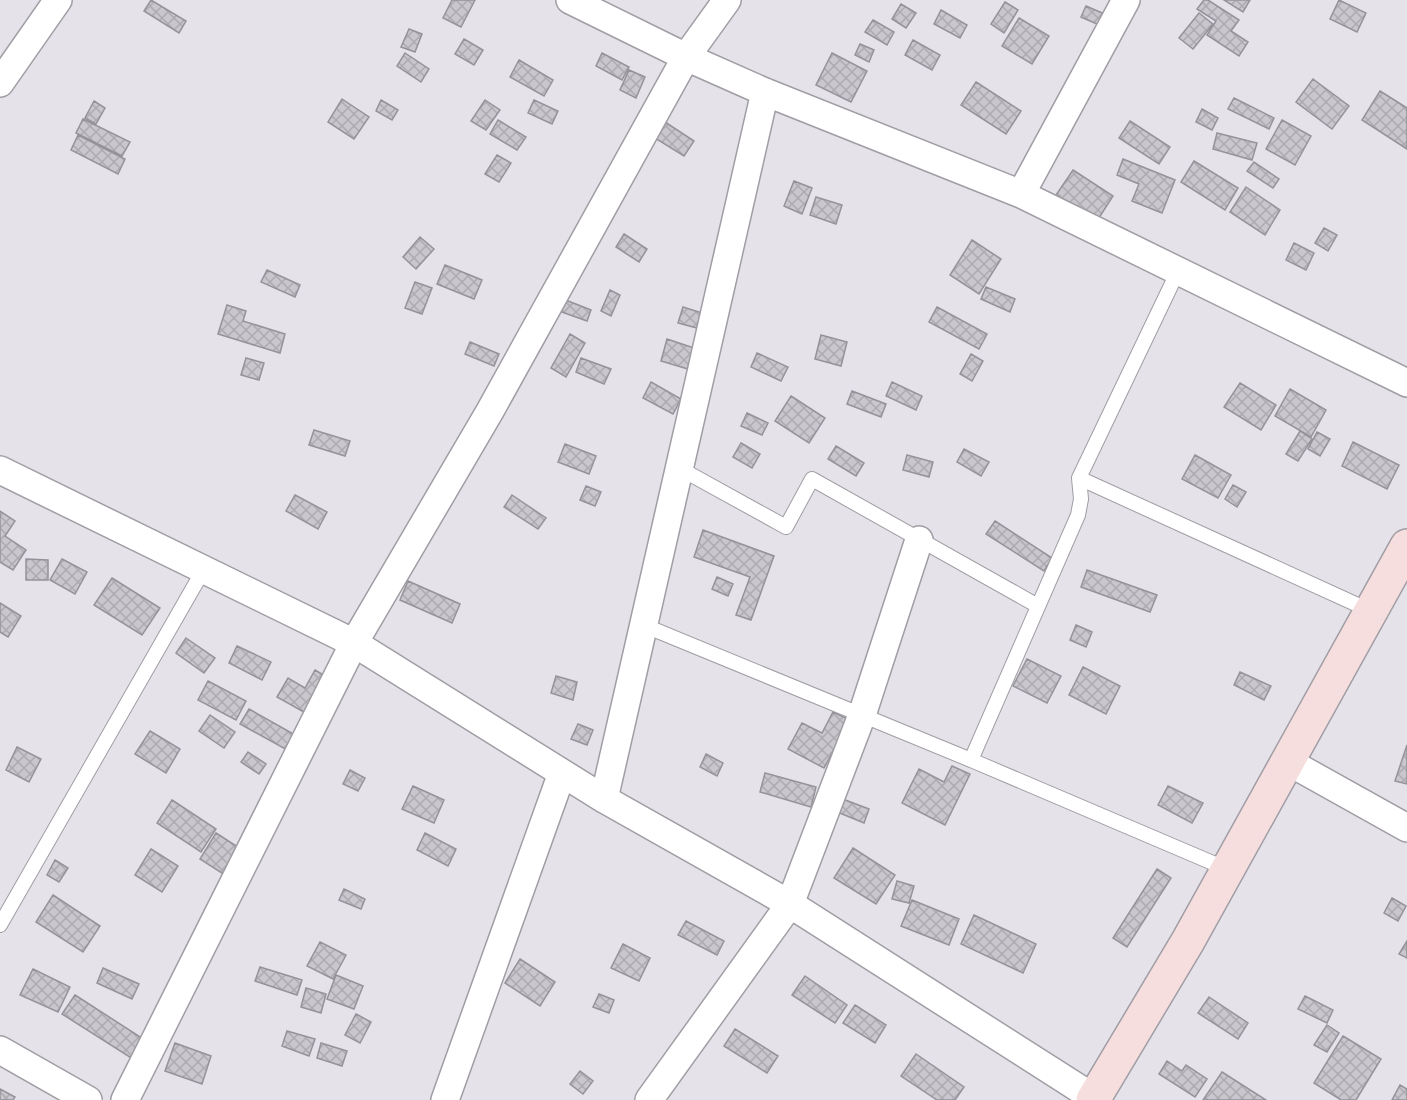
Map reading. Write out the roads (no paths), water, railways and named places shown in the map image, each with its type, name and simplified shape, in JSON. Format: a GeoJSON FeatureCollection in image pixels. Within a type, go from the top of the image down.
{"type":"FeatureCollection","features":[{"type":"Feature","properties":{"kind":"street"},"geometry":{"type":"LineString","coordinates":[[0,83],[58,0]]}},
{"type":"Feature","properties":{"kind":"street"},"geometry":{"type":"LineString","coordinates":[[570,0],[686,57],[765,92],[1021,194],[1407,383]]}},
{"type":"Feature","properties":{"kind":"street"},"geometry":{"type":"LineString","coordinates":[[125,1100],[354,643],[490,411],[686,57],[727,0]]}},
{"type":"Feature","properties":{"kind":"street"},"geometry":{"type":"LineString","coordinates":[[1021,194],[1126,0]]}},
{"type":"Feature","properties":{"kind":"street"},"geometry":{"type":"LineString","coordinates":[[604,799],[765,92]]}},
{"type":"Feature","properties":{"kind":"street"},"geometry":{"type":"LineString","coordinates":[[0,470],[354,643],[604,799],[790,904],[1095,1099],[1188,940],[1407,546]]}},
{"type":"Feature","properties":{"kind":"street"},"geometry":{"type":"LineString","coordinates":[[649,1100],[790,904],[862,715],[919,540]]}},
{"type":"Feature","properties":{"kind":"street"},"geometry":{"type":"LineString","coordinates":[[1287,761],[1407,828]]}},
{"type":"Feature","properties":{"kind":"street"},"geometry":{"type":"LineString","coordinates":[[445,1100],[562,773]]}},
{"type":"Feature","properties":{"kind":"street"},"geometry":{"type":"LineString","coordinates":[[0,1050],[88,1100]]}},
{"type":"Feature","properties":{"kind":"lane"},"geometry":{"type":"LineString","coordinates":[[971,760],[1078,515],[1081,499],[1079,478],[1178,271]]}},
{"type":"Feature","properties":{"kind":"lane"},"geometry":{"type":"LineString","coordinates":[[679,468],[786,527],[812,479],[1038,606]]}},
{"type":"Feature","properties":{"kind":"lane"},"geometry":{"type":"LineString","coordinates":[[1079,478],[1371,611]]}},
{"type":"Feature","properties":{"kind":"lane"},"geometry":{"type":"LineString","coordinates":[[0,925],[204,569]]}},
{"type":"Feature","properties":{"kind":"lane"},"geometry":{"type":"LineString","coordinates":[[643,625],[971,760],[1227,869]]}}]}
